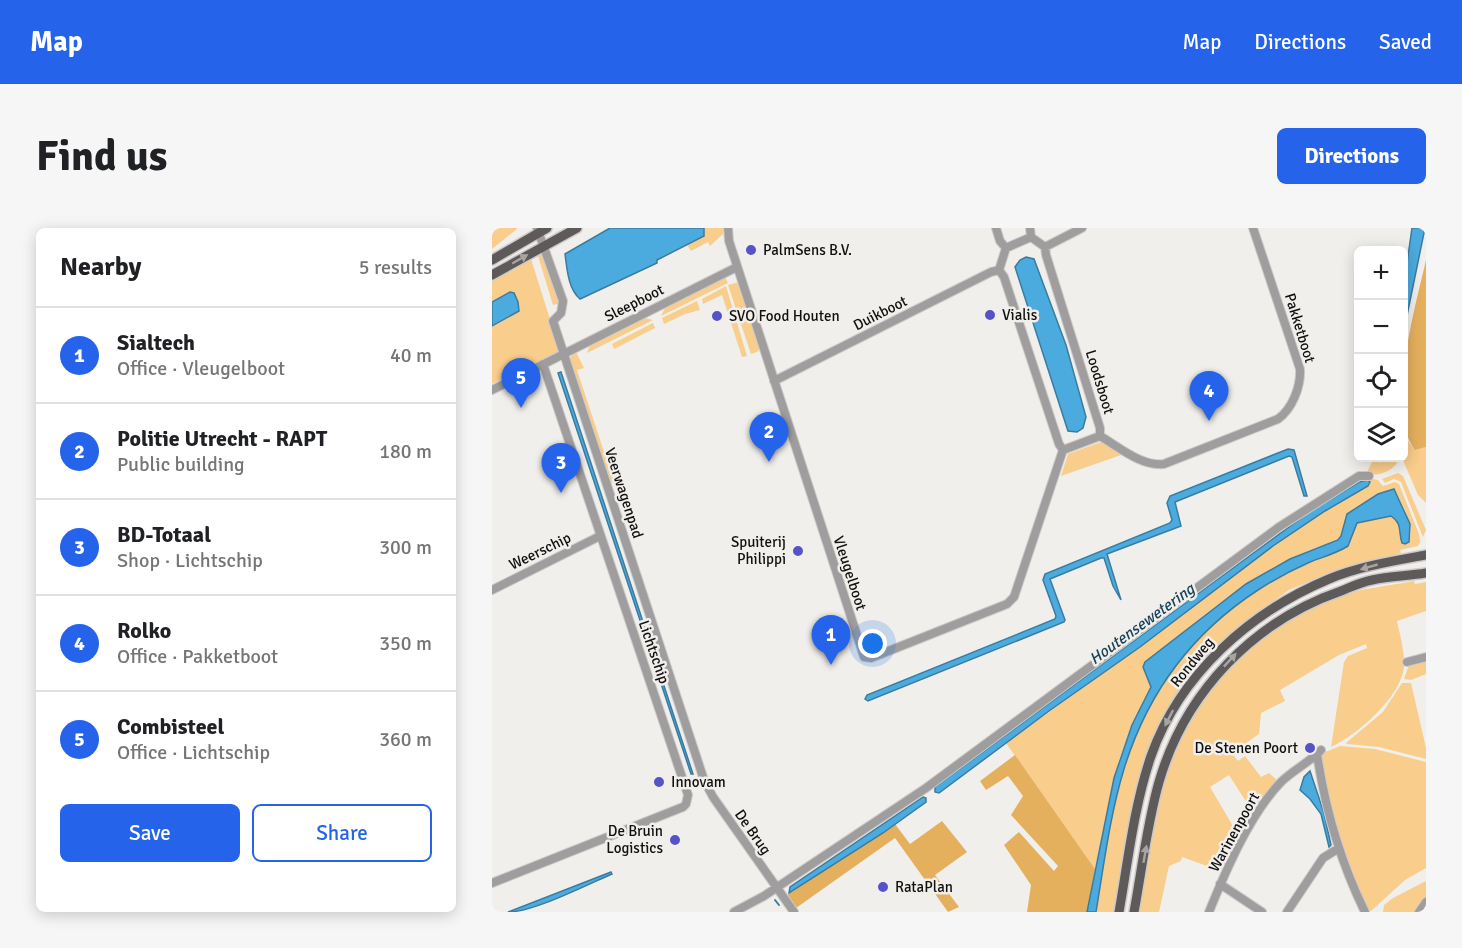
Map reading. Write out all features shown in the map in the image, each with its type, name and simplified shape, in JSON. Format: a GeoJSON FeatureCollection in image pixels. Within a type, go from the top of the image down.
{"type":"FeatureCollection","features":[{"type":"Feature","properties":{"kind":"main road"},"geometry":{"type":"LineString","coordinates":[[492,275],[577,228]]}},
{"type":"Feature","properties":{"kind":"main road"},"geometry":{"type":"LineString","coordinates":[[492,260],[542,229]]}},
{"type":"Feature","properties":{"kind":"main road","name":"Rondweg"},"geometry":{"type":"LineString","coordinates":[[1119,912],[1140,794],[1151,755],[1172,713],[1198,673],[1238,632],[1286,599],[1331,578],[1374,565],[1426,555]]}},
{"type":"Feature","properties":{"kind":"main road","name":"Rondweg"},"geometry":{"type":"LineString","coordinates":[[1134,912],[1159,782],[1172,746],[1193,707],[1211,681],[1234,655],[1262,632],[1315,600],[1371,580],[1426,573]]}},
{"type":"Feature","properties":{"kind":"street","name":"Vleugelboot"},"geometry":{"type":"LineString","coordinates":[[728,228],[727,235],[737,267],[862,655],[867,658],[1007,604],[1014,597],[1063,450]]}},
{"type":"Feature","properties":{"kind":"street"},"geometry":{"type":"LineString","coordinates":[[996,228],[1000,241],[1006,248]]}},
{"type":"Feature","properties":{"kind":"street"},"geometry":{"type":"LineString","coordinates":[[1030,228],[1031,237]]}},
{"type":"Feature","properties":{"kind":"street"},"geometry":{"type":"LineString","coordinates":[[1031,237],[1045,246],[1082,228]]}},
{"type":"Feature","properties":{"kind":"street","name":"Pakketboot"},"geometry":{"type":"LineString","coordinates":[[1100,436],[1147,463],[1156,465],[1164,464],[1278,419],[1285,414],[1300,382],[1300,369],[1253,228]]}},
{"type":"Feature","properties":{"kind":"street","name":"Veerwagenpad"},"geometry":{"type":"LineString","coordinates":[[542,229],[563,304],[561,313],[553,321],[687,729]]}},
{"type":"Feature","properties":{"kind":"street"},"geometry":{"type":"LineString","coordinates":[[1031,237],[1006,248],[999,270],[1005,277],[1059,444],[1063,450]]}},
{"type":"Feature","properties":{"kind":"street","name":"Loodsboot"},"geometry":{"type":"LineString","coordinates":[[1045,246],[1100,428],[1100,436],[1063,450]]}},
{"type":"Feature","properties":{"kind":"street","name":"Sleepboot"},"geometry":{"type":"LineString","coordinates":[[543,364],[737,267]]}},
{"type":"Feature","properties":{"kind":"street","name":"Duikboot"},"geometry":{"type":"LineString","coordinates":[[774,381],[999,270]]}},
{"type":"Feature","properties":{"kind":"street"},"geometry":{"type":"LineString","coordinates":[[492,390],[543,364]]}},
{"type":"Feature","properties":{"kind":"street","name":"Lichtschip"},"geometry":{"type":"LineString","coordinates":[[492,883],[683,807],[688,800],[543,364]]}},
{"type":"Feature","properties":{"kind":"street"},"geometry":{"type":"LineString","coordinates":[[734,912],[777,888],[926,788],[1279,527],[1359,476],[1369,476]]}},
{"type":"Feature","properties":{"kind":"street","name":"Weerschip"},"geometry":{"type":"LineString","coordinates":[[492,590],[600,536]]}},
{"type":"Feature","properties":{"kind":"street"},"geometry":{"type":"LineString","coordinates":[[1407,662],[1426,657]]}},
{"type":"Feature","properties":{"kind":"street","name":"De Brug"},"geometry":{"type":"LineString","coordinates":[[687,729],[707,788],[794,912]]}},
{"type":"Feature","properties":{"kind":"street","name":"Warinenpoort"},"geometry":{"type":"LineString","coordinates":[[1209,912],[1234,856],[1267,798],[1289,774],[1319,752],[1323,787],[1339,848]]}},
{"type":"Feature","properties":{"kind":"street"},"geometry":{"type":"LineString","coordinates":[[1287,912],[1323,858],[1339,848],[1365,912]]}},
{"type":"Feature","properties":{"kind":"street"},"geometry":{"type":"LineString","coordinates":[[1220,884],[1262,912]]}},
{"type":"Feature","properties":{"kind":"street"},"geometry":{"type":"LineString","coordinates":[[1419,912],[1426,902]]}},
{"type":"Feature","properties":{"kind":"shaded area"},"geometry":{"type":"Polygon","coordinates":[[[495,228],[517,229],[492,249],[492,231],[495,228]]]}},
{"type":"Feature","properties":{"kind":"shaded area"},"geometry":{"type":"Polygon","coordinates":[[[704,228],[723,228],[723,234],[710,246],[708,242],[691,251],[687,245],[704,236],[704,228]]]}},
{"type":"Feature","properties":{"kind":"shaded area"},"geometry":{"type":"Polygon","coordinates":[[[543,253],[560,299],[559,310],[557,304],[553,305],[538,256],[543,253]]]}},
{"type":"Feature","properties":{"kind":"shaded area"},"geometry":{"type":"Polygon","coordinates":[[[531,259],[560,351],[507,379],[506,377],[492,384],[492,326],[519,311],[518,302],[509,292],[492,302],[492,280],[525,260],[527,262],[531,259]]]}},
{"type":"Feature","properties":{"kind":"shaded area"},"geometry":{"type":"Polygon","coordinates":[[[1426,260],[1426,447],[1415,450],[1408,437],[1410,329],[1426,260]]]}},
{"type":"Feature","properties":{"kind":"shaded area"},"geometry":{"type":"Polygon","coordinates":[[[725,277],[728,283],[661,316],[665,308],[725,277]]]}},
{"type":"Feature","properties":{"kind":"shaded area"},"geometry":{"type":"Polygon","coordinates":[[[739,282],[761,348],[751,354],[728,285],[739,282]]]}},
{"type":"Feature","properties":{"kind":"shaded area"},"geometry":{"type":"Polygon","coordinates":[[[726,286],[747,356],[742,357],[722,295],[703,304],[702,299],[726,286]]]}},
{"type":"Feature","properties":{"kind":"shaded area"},"geometry":{"type":"Polygon","coordinates":[[[697,301],[700,310],[664,324],[662,318],[697,301]]]}},
{"type":"Feature","properties":{"kind":"shaded area"},"geometry":{"type":"Polygon","coordinates":[[[645,318],[653,320],[587,353],[590,345],[645,318]]]}},
{"type":"Feature","properties":{"kind":"shaded area"},"geometry":{"type":"Polygon","coordinates":[[[653,323],[655,328],[614,349],[612,344],[653,323]]]}},
{"type":"Feature","properties":{"kind":"shaded area"},"geometry":{"type":"Polygon","coordinates":[[[576,352],[584,368],[577,370],[614,482],[610,484],[569,358],[576,352]]]}},
{"type":"Feature","properties":{"kind":"shaded area"},"geometry":{"type":"Polygon","coordinates":[[[1408,441],[1415,450],[1426,447],[1426,503],[1418,495],[1404,462],[1408,462],[1408,441]]]}},
{"type":"Feature","properties":{"kind":"shaded area"},"geometry":{"type":"Polygon","coordinates":[[[1101,442],[1124,454],[1061,476],[1068,454],[1101,442]]]}},
{"type":"Feature","properties":{"kind":"shaded area"},"geometry":{"type":"Polygon","coordinates":[[[1372,462],[1397,463],[1383,473],[1366,474],[1372,462]]]}},
{"type":"Feature","properties":{"kind":"shaded area"},"geometry":{"type":"Polygon","coordinates":[[[1398,473],[1403,476],[1426,530],[1423,537],[1401,482],[1394,479],[1385,483],[1382,479],[1398,473]]]}},
{"type":"Feature","properties":{"kind":"shaded area"},"geometry":{"type":"Polygon","coordinates":[[[1368,478],[1378,480],[1383,486],[1395,482],[1399,484],[1419,534],[1418,546],[1400,550],[1401,553],[1331,572],[1289,590],[1241,624],[1212,652],[1194,673],[1158,733],[1116,912],[1096,912],[1111,822],[1124,769],[1146,715],[1175,667],[1212,626],[1258,590],[1290,571],[1348,546],[1357,523],[1391,516],[1399,524],[1401,541],[1407,543],[1410,537],[1410,525],[1397,493],[1378,494],[1347,514],[1338,540],[1296,556],[1251,581],[1214,607],[1144,664],[1151,687],[1132,725],[1119,760],[1095,869],[1006,743],[1140,647],[1273,546],[1325,511],[1368,486],[1368,478]]]}},
{"type":"Feature","properties":{"kind":"shaded area"},"geometry":{"type":"Polygon","coordinates":[[[1414,581],[1415,584],[1426,582],[1426,611],[1397,621],[1404,667],[1401,679],[1386,702],[1353,734],[1331,747],[1344,662],[1348,656],[1367,648],[1366,644],[1339,655],[1280,690],[1285,701],[1261,713],[1259,734],[1232,753],[1238,761],[1245,756],[1261,777],[1269,773],[1278,781],[1254,814],[1229,775],[1210,787],[1240,838],[1224,872],[1182,857],[1181,861],[1169,866],[1159,912],[1139,912],[1164,782],[1174,752],[1207,694],[1253,645],[1308,608],[1347,593],[1414,581]]]}},
{"type":"Feature","properties":{"kind":"shaded area"},"geometry":{"type":"Polygon","coordinates":[[[1426,661],[1426,674],[1411,680],[1404,679],[1409,665],[1426,661]]]}},
{"type":"Feature","properties":{"kind":"shaded area"},"geometry":{"type":"Polygon","coordinates":[[[1402,683],[1411,683],[1426,748],[1426,759],[1379,747],[1347,744],[1383,712],[1402,683]]]}},
{"type":"Feature","properties":{"kind":"shaded area"},"geometry":{"type":"Polygon","coordinates":[[[1340,746],[1375,749],[1426,762],[1426,868],[1405,880],[1371,911],[1366,908],[1345,853],[1324,782],[1321,764],[1322,751],[1340,746]]]}},
{"type":"Feature","properties":{"kind":"shaded area"},"geometry":{"type":"Polygon","coordinates":[[[1015,755],[1095,869],[1087,912],[1027,912],[1031,885],[1004,845],[1019,832],[1054,871],[1058,866],[1011,815],[1023,796],[1008,776],[986,790],[980,781],[1015,755]]]}},
{"type":"Feature","properties":{"kind":"shaded area"},"geometry":{"type":"Polygon","coordinates":[[[942,821],[967,852],[935,875],[959,907],[948,912],[895,838],[796,908],[789,902],[787,896],[790,893],[895,824],[910,844],[942,821]]]}},
{"type":"Feature","properties":{"kind":"shaded area"},"geometry":{"type":"Polygon","coordinates":[[[1426,881],[1426,898],[1416,912],[1383,912],[1384,905],[1393,898],[1426,881]]]}},
{"type":"Feature","properties":{"kind":"water"},"geometry":{"type":"Polygon","coordinates":[[[610,228],[704,228],[704,236],[657,260],[657,263],[580,299],[573,290],[567,272],[565,254],[610,228]]]}},
{"type":"Feature","properties":{"kind":"water"},"geometry":{"type":"Polygon","coordinates":[[[1412,228],[1425,228],[1408,311],[1408,300],[1408,256],[1412,228]]]}},
{"type":"Feature","properties":{"kind":"water"},"geometry":{"type":"Polygon","coordinates":[[[1026,257],[1034,259],[1066,345],[1086,417],[1083,428],[1077,432],[1068,431],[1015,267],[1020,260],[1026,257]]]}},
{"type":"Feature","properties":{"kind":"water"},"geometry":{"type":"Polygon","coordinates":[[[510,292],[514,293],[519,311],[492,326],[492,302],[510,292]]]}},
{"type":"Feature","properties":{"kind":"water"},"geometry":{"type":"Polygon","coordinates":[[[561,372],[693,774],[691,774],[558,373],[561,372]]]}},
{"type":"Feature","properties":{"kind":"water"},"geometry":{"type":"Polygon","coordinates":[[[1288,449],[1294,450],[1307,496],[1304,496],[1292,457],[1289,456],[1175,502],[1181,526],[1107,554],[1121,600],[1113,586],[1104,558],[1101,558],[1050,579],[1064,622],[868,701],[865,699],[867,695],[1055,619],[1056,616],[1043,580],[1045,574],[1170,523],[1172,520],[1167,503],[1170,496],[1288,449]]]}},
{"type":"Feature","properties":{"kind":"water"},"geometry":{"type":"Polygon","coordinates":[[[1368,480],[1370,482],[1368,486],[1325,511],[1273,546],[1140,647],[939,793],[935,792],[935,787],[1308,513],[1359,482],[1368,480]]]}},
{"type":"Feature","properties":{"kind":"water"},"geometry":{"type":"Polygon","coordinates":[[[1394,489],[1410,524],[1409,542],[1402,543],[1399,525],[1391,516],[1357,523],[1348,546],[1297,568],[1258,590],[1212,626],[1175,668],[1145,715],[1124,769],[1115,804],[1096,912],[1087,912],[1114,778],[1132,725],[1151,687],[1143,667],[1145,662],[1246,584],[1290,559],[1338,540],[1347,514],[1378,494],[1394,489]]]}},
{"type":"Feature","properties":{"kind":"water"},"geometry":{"type":"Polygon","coordinates":[[[1310,771],[1324,813],[1331,845],[1329,847],[1321,814],[1300,790],[1304,777],[1310,771]]]}},
{"type":"Feature","properties":{"kind":"water"},"geometry":{"type":"Polygon","coordinates":[[[923,797],[926,798],[926,802],[883,833],[789,893],[790,887],[923,797]]]}},
{"type":"Feature","properties":{"kind":"water"},"geometry":{"type":"Polygon","coordinates":[[[611,872],[612,874],[545,903],[508,912],[611,872]]]}},
{"type":"Feature","properties":{"kind":"waterway","name":"Houtensewetering"},"geometry":{"type":"LineString","coordinates":[[775,900],[779,905]]}},
{"type":"Feature","properties":{"kind":"place","name":"PalmSens B.V."},"geometry":{"type":"Point","coordinates":[751,250]}},
{"type":"Feature","properties":{"kind":"place","name":"Vialis"},"geometry":{"type":"Point","coordinates":[990,315]}},
{"type":"Feature","properties":{"kind":"place","name":"SVO Food Houten"},"geometry":{"type":"Point","coordinates":[717,316]}},
{"type":"Feature","properties":{"kind":"place","name":"Combisteel"},"geometry":{"type":"Point","coordinates":[521,408]}},
{"type":"Feature","properties":{"kind":"place","name":"Rolko"},"geometry":{"type":"Point","coordinates":[1209,421]}},
{"type":"Feature","properties":{"kind":"place","name":"Politie Utrecht - RAPT"},"geometry":{"type":"Point","coordinates":[769,462]}},
{"type":"Feature","properties":{"kind":"place","name":"BD-Totaal"},"geometry":{"type":"Point","coordinates":[561,493]}},
{"type":"Feature","properties":{"kind":"place","name":"Spuiterij Philippi"},"geometry":{"type":"Point","coordinates":[798,551]}},
{"type":"Feature","properties":{"kind":"place","name":"Sialtech"},"geometry":{"type":"Point","coordinates":[831,665]}},
{"type":"Feature","properties":{"kind":"place","name":"De Stenen Poort"},"geometry":{"type":"Point","coordinates":[1310,748]}},
{"type":"Feature","properties":{"kind":"place","name":"Innovam"},"geometry":{"type":"Point","coordinates":[659,782]}},
{"type":"Feature","properties":{"kind":"place","name":"De Bruin Logistics"},"geometry":{"type":"Point","coordinates":[675,840]}},
{"type":"Feature","properties":{"kind":"place","name":"RataPlan"},"geometry":{"type":"Point","coordinates":[883,887]}}]}
